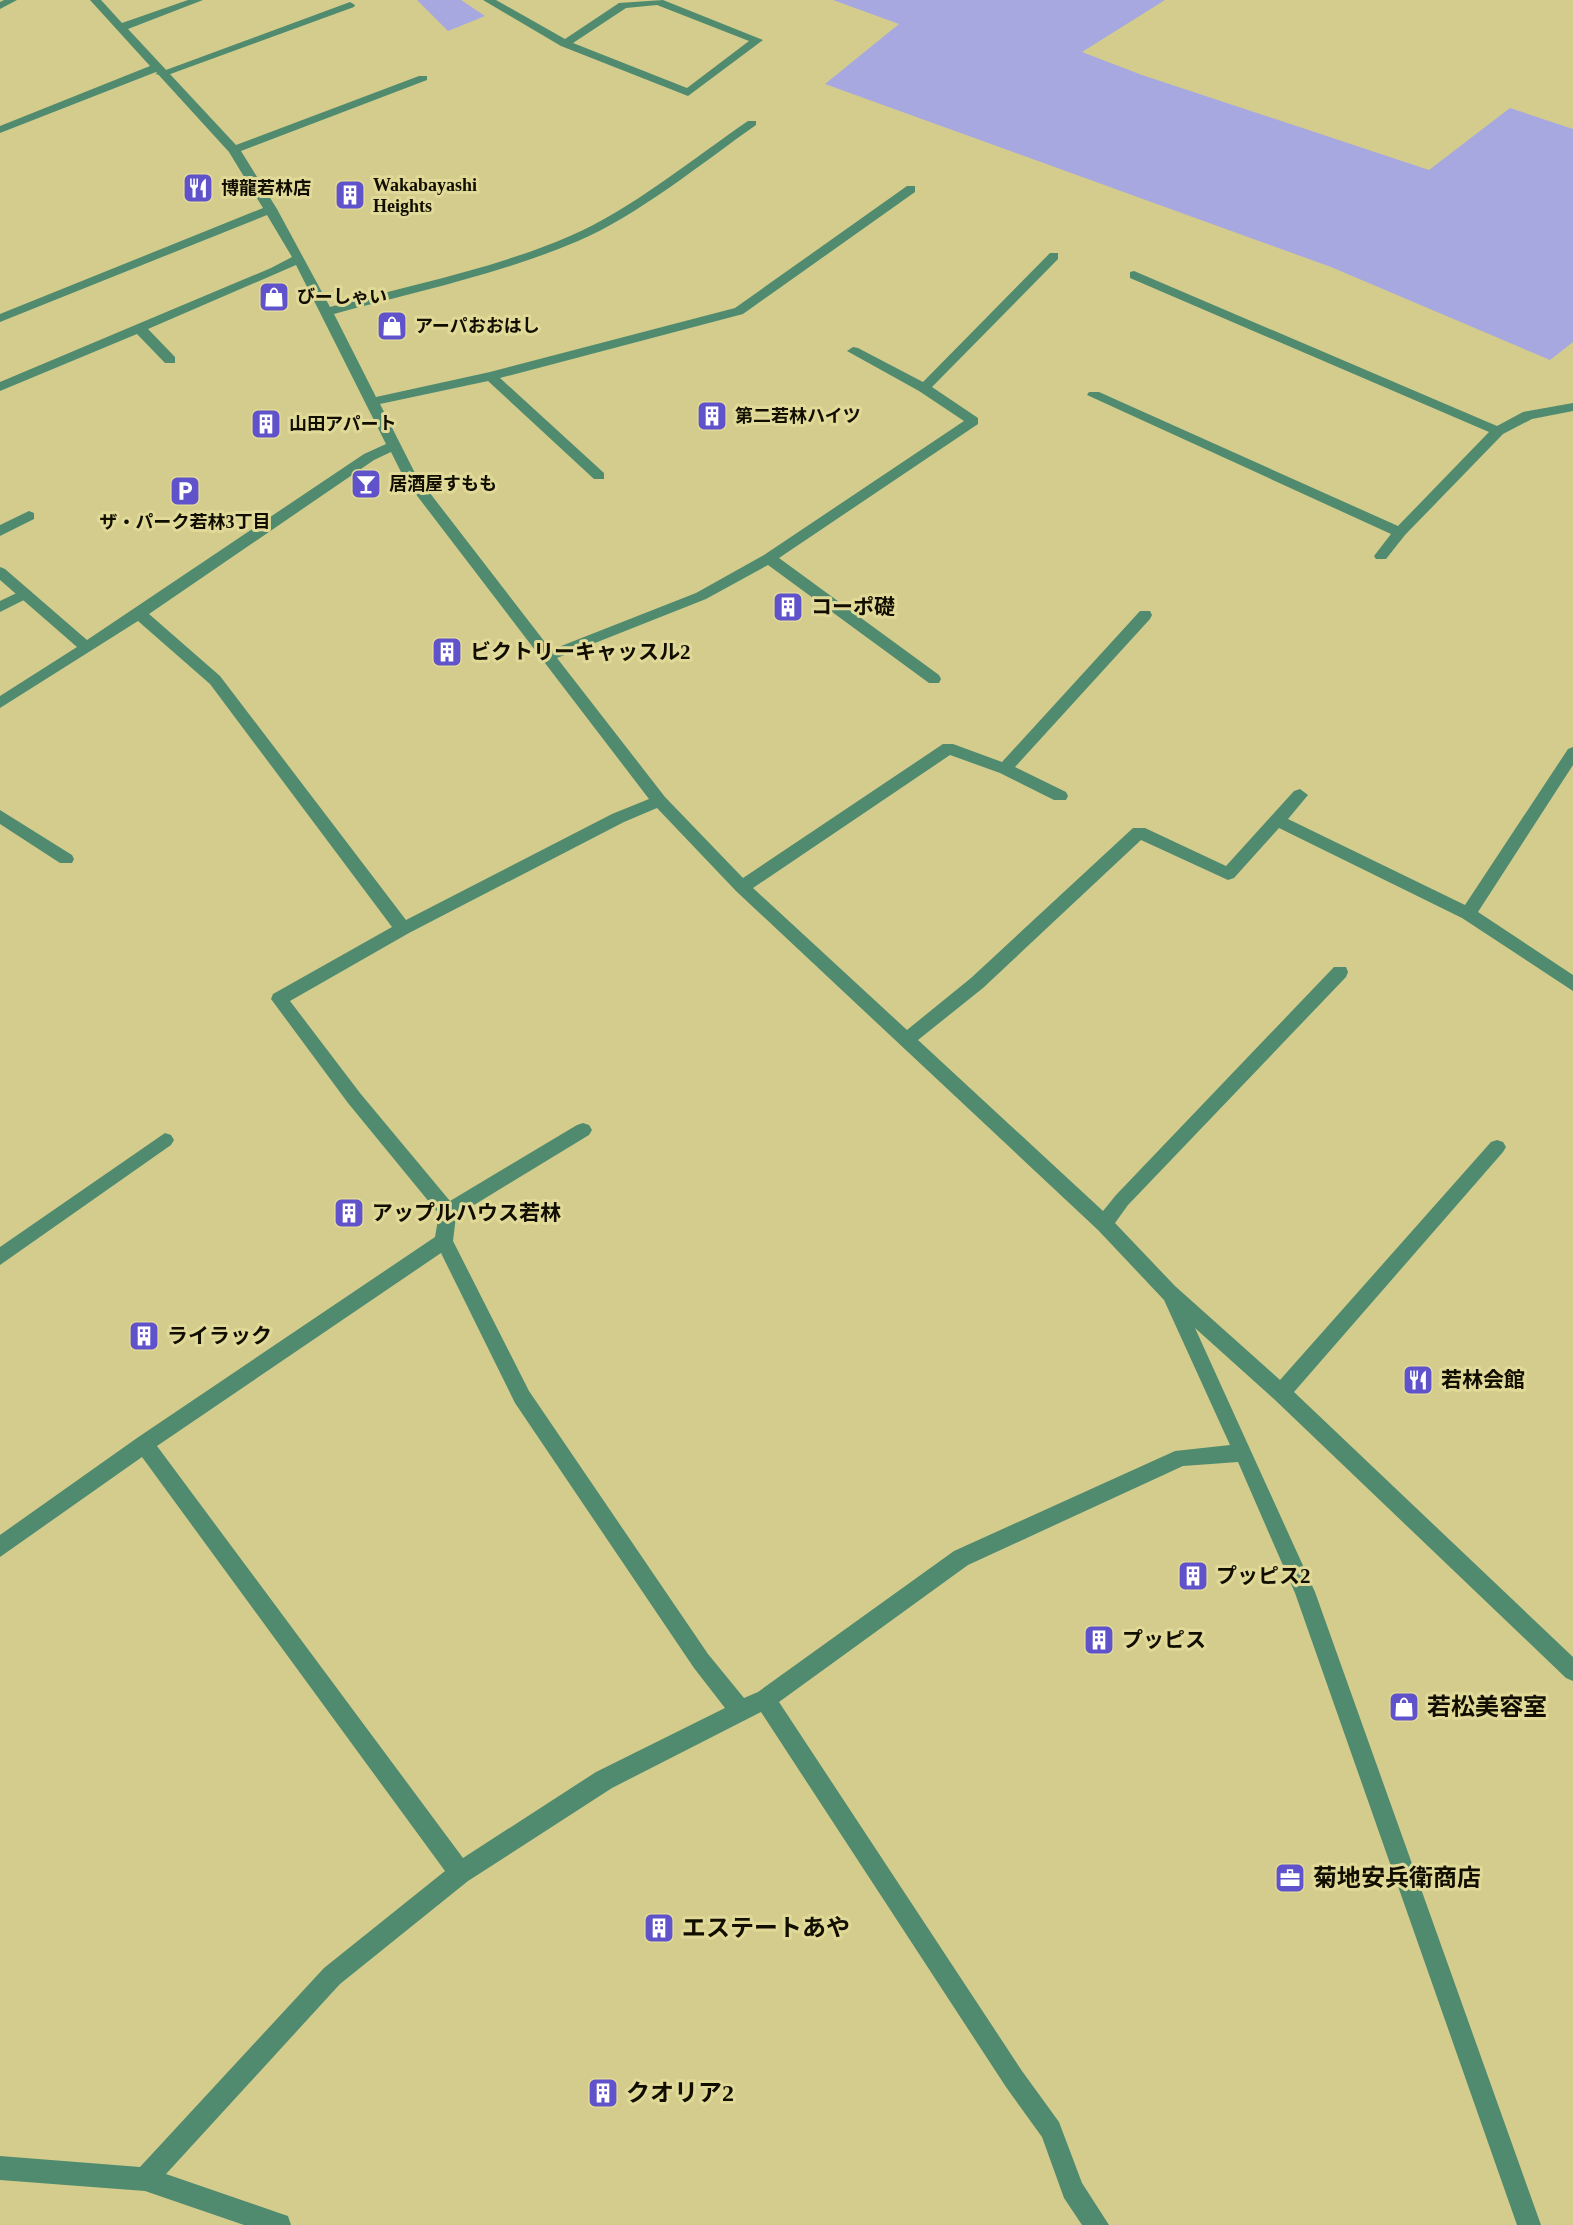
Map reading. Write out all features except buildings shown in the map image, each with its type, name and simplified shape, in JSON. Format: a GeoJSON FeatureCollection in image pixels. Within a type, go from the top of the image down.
{"type":"FeatureCollection","features":[{"type":"Feature","properties":{"kind":"street"},"geometry":{"type":"LineString","coordinates":[[0,6],[12,0]]}},
{"type":"Feature","properties":{"kind":"street"},"geometry":{"type":"LineString","coordinates":[[95,0],[234,150],[299,258],[410,477],[659,802],[742,887],[1104,1224],[1168,1292],[1280,1393],[1573,1671]]}},
{"type":"Feature","properties":{"kind":"street"},"geometry":{"type":"LineString","coordinates":[[122,27],[198,0]]}},
{"type":"Feature","properties":{"kind":"street"},"geometry":{"type":"LineString","coordinates":[[488,0],[565,44],[688,93],[757,40],[658,2],[623,5],[565,44]]}},
{"type":"Feature","properties":{"kind":"street"},"geometry":{"type":"LineString","coordinates":[[0,130],[350,5]]}},
{"type":"Feature","properties":{"kind":"street"},"geometry":{"type":"LineString","coordinates":[[234,150],[423,78]]}},
{"type":"Feature","properties":{"kind":"street"},"geometry":{"type":"LineString","coordinates":[[328,312],[529,256],[576,238],[617,216],[752,123]]}},
{"type":"Feature","properties":{"kind":"street"},"geometry":{"type":"LineString","coordinates":[[372,402],[491,376],[739,311],[911,189]]}},
{"type":"Feature","properties":{"kind":"street"},"geometry":{"type":"LineString","coordinates":[[0,318],[271,209]]}},
{"type":"Feature","properties":{"kind":"street"},"geometry":{"type":"LineString","coordinates":[[924,388],[1054,256]]}},
{"type":"Feature","properties":{"kind":"street"},"geometry":{"type":"LineString","coordinates":[[0,387],[140,329],[299,258]]}},
{"type":"Feature","properties":{"kind":"street"},"geometry":{"type":"LineString","coordinates":[[1134,275],[1498,431]]}},
{"type":"Feature","properties":{"kind":"street"},"geometry":{"type":"LineString","coordinates":[[140,329],[170,360]]}},
{"type":"Feature","properties":{"kind":"street"},"geometry":{"type":"LineString","coordinates":[[549,656],[701,596],[769,558],[973,421],[924,388],[853,351]]}},
{"type":"Feature","properties":{"kind":"street"},"geometry":{"type":"LineString","coordinates":[[491,376],[599,476]]}},
{"type":"Feature","properties":{"kind":"street"},"geometry":{"type":"LineString","coordinates":[[1094,395],[1400,532]]}},
{"type":"Feature","properties":{"kind":"street"},"geometry":{"type":"LineString","coordinates":[[1381,556],[1400,532],[1498,431],[1528,415],[1573,407]]}},
{"type":"Feature","properties":{"kind":"street"},"geometry":{"type":"LineString","coordinates":[[0,703],[139,614],[369,457],[393,446]]}},
{"type":"Feature","properties":{"kind":"street"},"geometry":{"type":"LineString","coordinates":[[0,531],[29,516]]}},
{"type":"Feature","properties":{"kind":"street"},"geometry":{"type":"LineString","coordinates":[[769,558],[934,679]]}},
{"type":"Feature","properties":{"kind":"street"},"geometry":{"type":"LineString","coordinates":[[0,572],[86,647]]}},
{"type":"Feature","properties":{"kind":"street"},"geometry":{"type":"LineString","coordinates":[[0,607],[25,594]]}},
{"type":"Feature","properties":{"kind":"street"},"geometry":{"type":"LineString","coordinates":[[139,614],[215,680],[402,929]]}},
{"type":"Feature","properties":{"kind":"street"},"geometry":{"type":"LineString","coordinates":[[1005,769],[1145,615]]}},
{"type":"Feature","properties":{"kind":"street"},"geometry":{"type":"LineString","coordinates":[[742,887],[948,748],[1005,769],[1060,796]]}},
{"type":"Feature","properties":{"kind":"street"},"geometry":{"type":"LineString","coordinates":[[1468,914],[1573,753]]}},
{"type":"Feature","properties":{"kind":"street"},"geometry":{"type":"LineString","coordinates":[[906,1040],[977,983],[1139,832],[1228,874],[1300,795]]}},
{"type":"Feature","properties":{"kind":"street"},"geometry":{"type":"LineString","coordinates":[[659,802],[618,818],[402,929],[279,999],[354,1098],[448,1212],[444,1241],[522,1397],[701,1661],[740,1710]]}},
{"type":"Feature","properties":{"kind":"street"},"geometry":{"type":"LineString","coordinates":[[0,816],[66,859]]}},
{"type":"Feature","properties":{"kind":"street"},"geometry":{"type":"LineString","coordinates":[[1278,821],[1468,914],[1573,984]]}},
{"type":"Feature","properties":{"kind":"street"},"geometry":{"type":"LineString","coordinates":[[1104,1224],[1122,1200],[1340,972]]}},
{"type":"Feature","properties":{"kind":"street"},"geometry":{"type":"LineString","coordinates":[[448,1212],[583,1130]]}},
{"type":"Feature","properties":{"kind":"street"},"geometry":{"type":"LineString","coordinates":[[0,1257],[164,1140]]}},
{"type":"Feature","properties":{"kind":"street"},"geometry":{"type":"LineString","coordinates":[[1280,1393],[1497,1147]]}},
{"type":"Feature","properties":{"kind":"street"},"geometry":{"type":"LineString","coordinates":[[0,1547],[144,1444],[444,1241]]}},
{"type":"Feature","properties":{"kind":"street"},"geometry":{"type":"LineString","coordinates":[[1168,1292],[1244,1453],[1305,1592],[1529,2225]]}},
{"type":"Feature","properties":{"kind":"street"},"geometry":{"type":"LineString","coordinates":[[144,1444],[460,1873]]}},
{"type":"Feature","properties":{"kind":"street"},"geometry":{"type":"LineString","coordinates":[[145,2179],[332,1976],[460,1873],[604,1780],[765,1699],[961,1558],[1182,1457],[1244,1453]]}},
{"type":"Feature","properties":{"kind":"street"},"geometry":{"type":"LineString","coordinates":[[765,1699],[1014,2079],[1051,2130],[1072,2190],[1097,2225]]}},
{"type":"Feature","properties":{"kind":"street"},"geometry":{"type":"LineString","coordinates":[[0,2168],[145,2179],[236,2219],[279,2225]]}},
{"type":"Feature","properties":{"kind":"shaded area"},"geometry":{"type":"Polygon","coordinates":[[[417,0],[461,0],[485,16],[448,31],[417,0]]]}},
{"type":"Feature","properties":{"kind":"shaded area"},"geometry":{"type":"Polygon","coordinates":[[[833,0],[1165,0],[1082,52],[1142,75],[1429,170],[1510,108],[1573,129],[1573,342],[1550,360],[1331,267],[825,84],[899,24],[833,0]]]}},
{"type":"Feature","properties":{"kind":"place","name":"博龍若林店"},"geometry":{"type":"Point","coordinates":[198,188]}},
{"type":"Feature","properties":{"kind":"place","name":"Wakabayashi Heights"},"geometry":{"type":"Point","coordinates":[350,195]}},
{"type":"Feature","properties":{"kind":"place","name":"びーしゃい"},"geometry":{"type":"Point","coordinates":[274,297]}},
{"type":"Feature","properties":{"kind":"place","name":"アーパおおはし"},"geometry":{"type":"Point","coordinates":[392,326]}},
{"type":"Feature","properties":{"kind":"place","name":"第二若林ハイツ"},"geometry":{"type":"Point","coordinates":[712,416]}},
{"type":"Feature","properties":{"kind":"place","name":"山田アパート"},"geometry":{"type":"Point","coordinates":[266,424]}},
{"type":"Feature","properties":{"kind":"place","name":"居酒屋すもも"},"geometry":{"type":"Point","coordinates":[366,484]}},
{"type":"Feature","properties":{"kind":"place","name":"ザ・パーク若林3丁目"},"geometry":{"type":"Point","coordinates":[185,491]}},
{"type":"Feature","properties":{"kind":"place","name":"コーポ礎"},"geometry":{"type":"Point","coordinates":[788,607]}},
{"type":"Feature","properties":{"kind":"place","name":"ビクトリーキャッスル2"},"geometry":{"type":"Point","coordinates":[447,652]}},
{"type":"Feature","properties":{"kind":"place","name":"アップルハウス若林"},"geometry":{"type":"Point","coordinates":[349,1213]}},
{"type":"Feature","properties":{"kind":"place","name":"ライラック"},"geometry":{"type":"Point","coordinates":[144,1336]}},
{"type":"Feature","properties":{"kind":"place","name":"若林会館"},"geometry":{"type":"Point","coordinates":[1418,1380]}},
{"type":"Feature","properties":{"kind":"place","name":"プッピス2"},"geometry":{"type":"Point","coordinates":[1193,1576]}},
{"type":"Feature","properties":{"kind":"place","name":"プッピス"},"geometry":{"type":"Point","coordinates":[1099,1640]}},
{"type":"Feature","properties":{"kind":"place","name":"若松美容室"},"geometry":{"type":"Point","coordinates":[1404,1707]}},
{"type":"Feature","properties":{"kind":"place","name":"菊地安兵衛商店"},"geometry":{"type":"Point","coordinates":[1290,1878]}},
{"type":"Feature","properties":{"kind":"place","name":"エステートあや"},"geometry":{"type":"Point","coordinates":[659,1928]}},
{"type":"Feature","properties":{"kind":"place","name":"クオリア2"},"geometry":{"type":"Point","coordinates":[603,2093]}}]}
